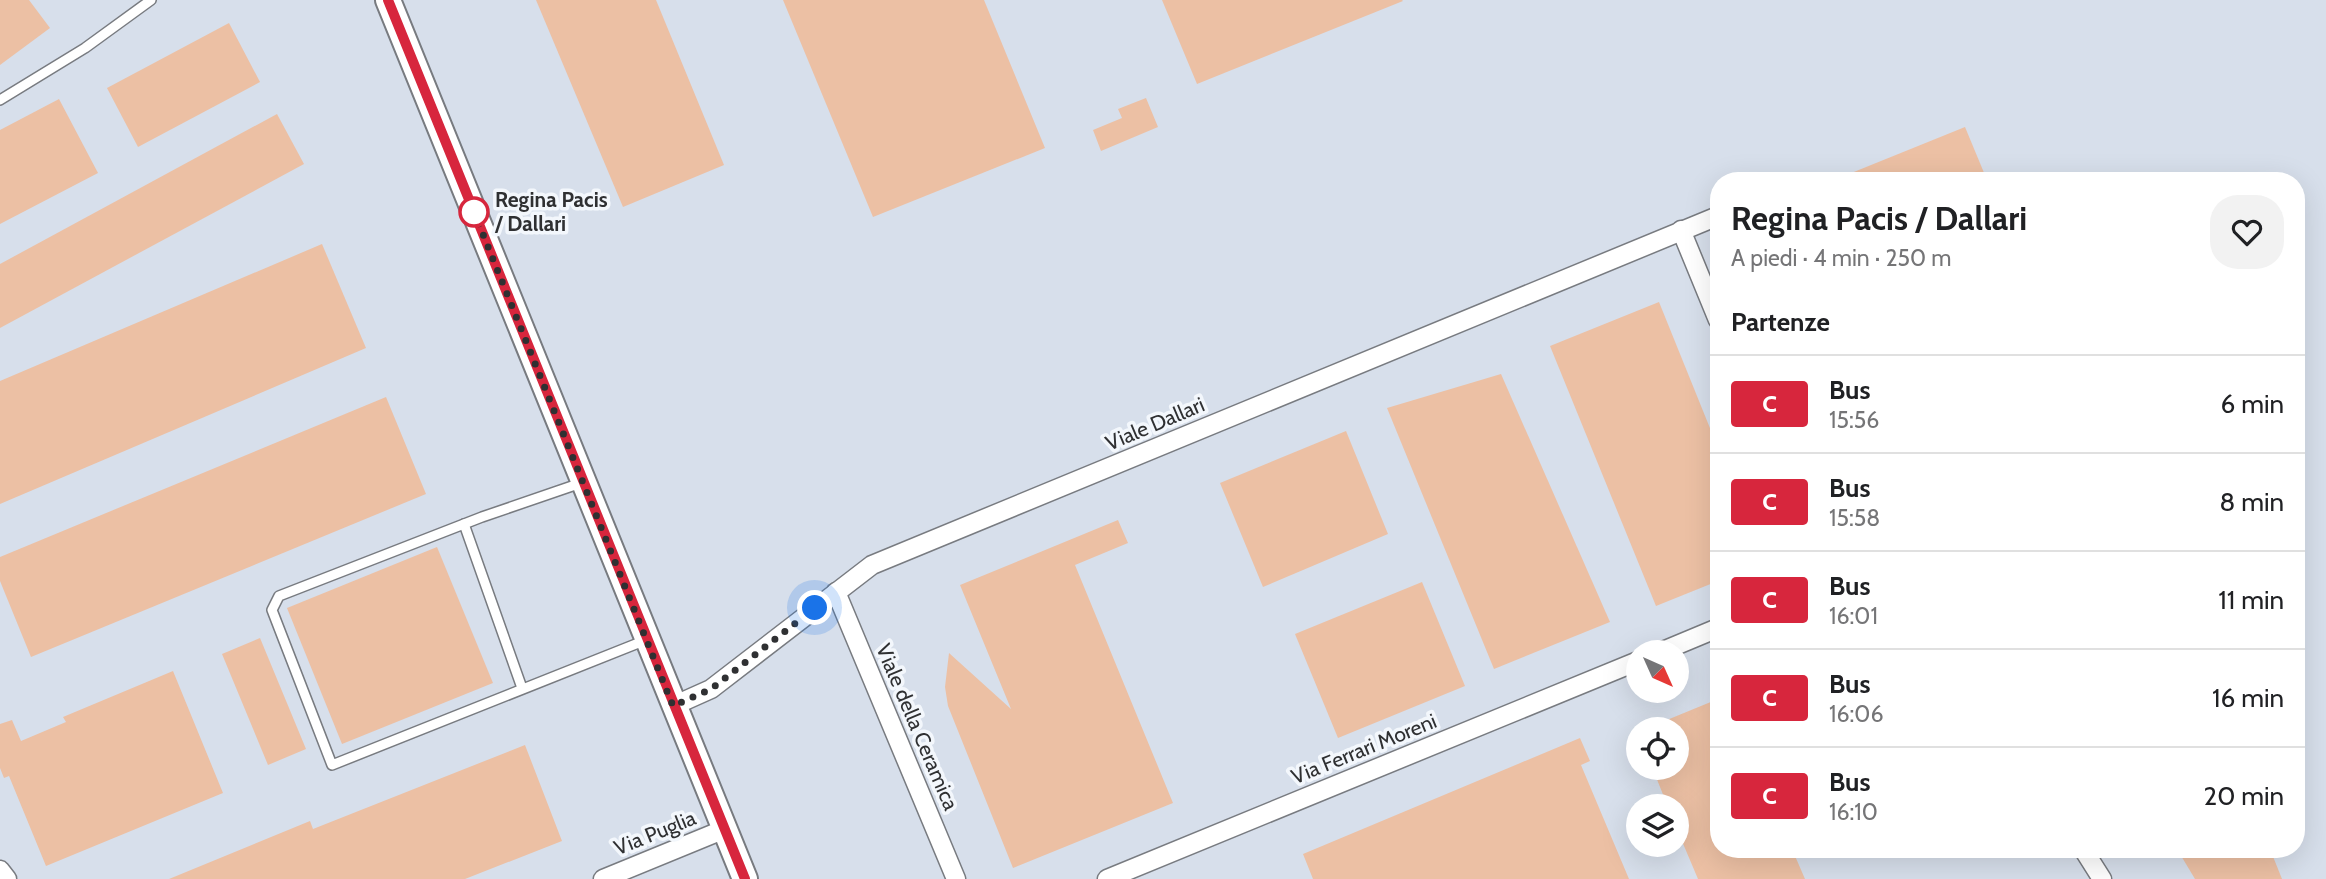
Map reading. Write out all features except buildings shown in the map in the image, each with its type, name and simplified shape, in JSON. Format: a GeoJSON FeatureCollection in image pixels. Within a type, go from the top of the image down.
{"type":"FeatureCollection","features":[{"type":"Feature","properties":{"kind":"street"},"geometry":{"type":"LineString","coordinates":[[388,0],[745,879]]}},
{"type":"Feature","properties":{"kind":"street","name":"Viale Dallari"},"geometry":{"type":"LineString","coordinates":[[673,706],[711,689],[872,565],[1710,219]]}},
{"type":"Feature","properties":{"kind":"street"},"geometry":{"type":"LineString","coordinates":[[1681,230],[1710,301]]}},
{"type":"Feature","properties":{"kind":"street","name":"Viale della Ceramica"},"geometry":{"type":"LineString","coordinates":[[836,592],[956,879]]}},
{"type":"Feature","properties":{"kind":"street"},"geometry":{"type":"LineString","coordinates":[[1689,640],[1710,631]]}},
{"type":"Feature","properties":{"kind":"street","name":"Via Ferrari Moreni"},"geometry":{"type":"LineString","coordinates":[[1107,879],[1626,666]]}},
{"type":"Feature","properties":{"kind":"street","name":"Via Puglia"},"geometry":{"type":"LineString","coordinates":[[603,879],[724,829]]}},
{"type":"Feature","properties":{"kind":"street"},"geometry":{"type":"LineString","coordinates":[[2089,858],[2102,879]]}},
{"type":"Feature","properties":{"kind":"street"},"geometry":{"type":"LineString","coordinates":[[0,870],[7,879]]}},
{"type":"Feature","properties":{"kind":"lane"},"geometry":{"type":"LineString","coordinates":[[0,100],[85,48],[152,0]]}},
{"type":"Feature","properties":{"kind":"lane"},"geometry":{"type":"LineString","coordinates":[[583,482],[464,524],[279,596],[272,610],[332,765],[646,640]]}},
{"type":"Feature","properties":{"kind":"lane"},"geometry":{"type":"LineString","coordinates":[[464,524],[522,688]]}},
{"type":"Feature","properties":{"kind":"shaded area"},"geometry":{"type":"Polygon","coordinates":[[[0,0],[2326,0],[2326,879],[0,879],[0,0]]]}},
{"type":"Feature","properties":{"kind":"bus line","name":"C"},"geometry":{"type":"LineString","coordinates":[[388,0],[745,879]]}},
{"type":"Feature","properties":{"kind":"place","name":"Regina Pacis / Dallari"},"geometry":{"type":"Point","coordinates":[474,212]}},
{"type":"Feature","properties":{"kind":"route"},"geometry":{"type":"LineString","coordinates":[[474,212],[673,706],[711,689],[815,608]]}}]}
